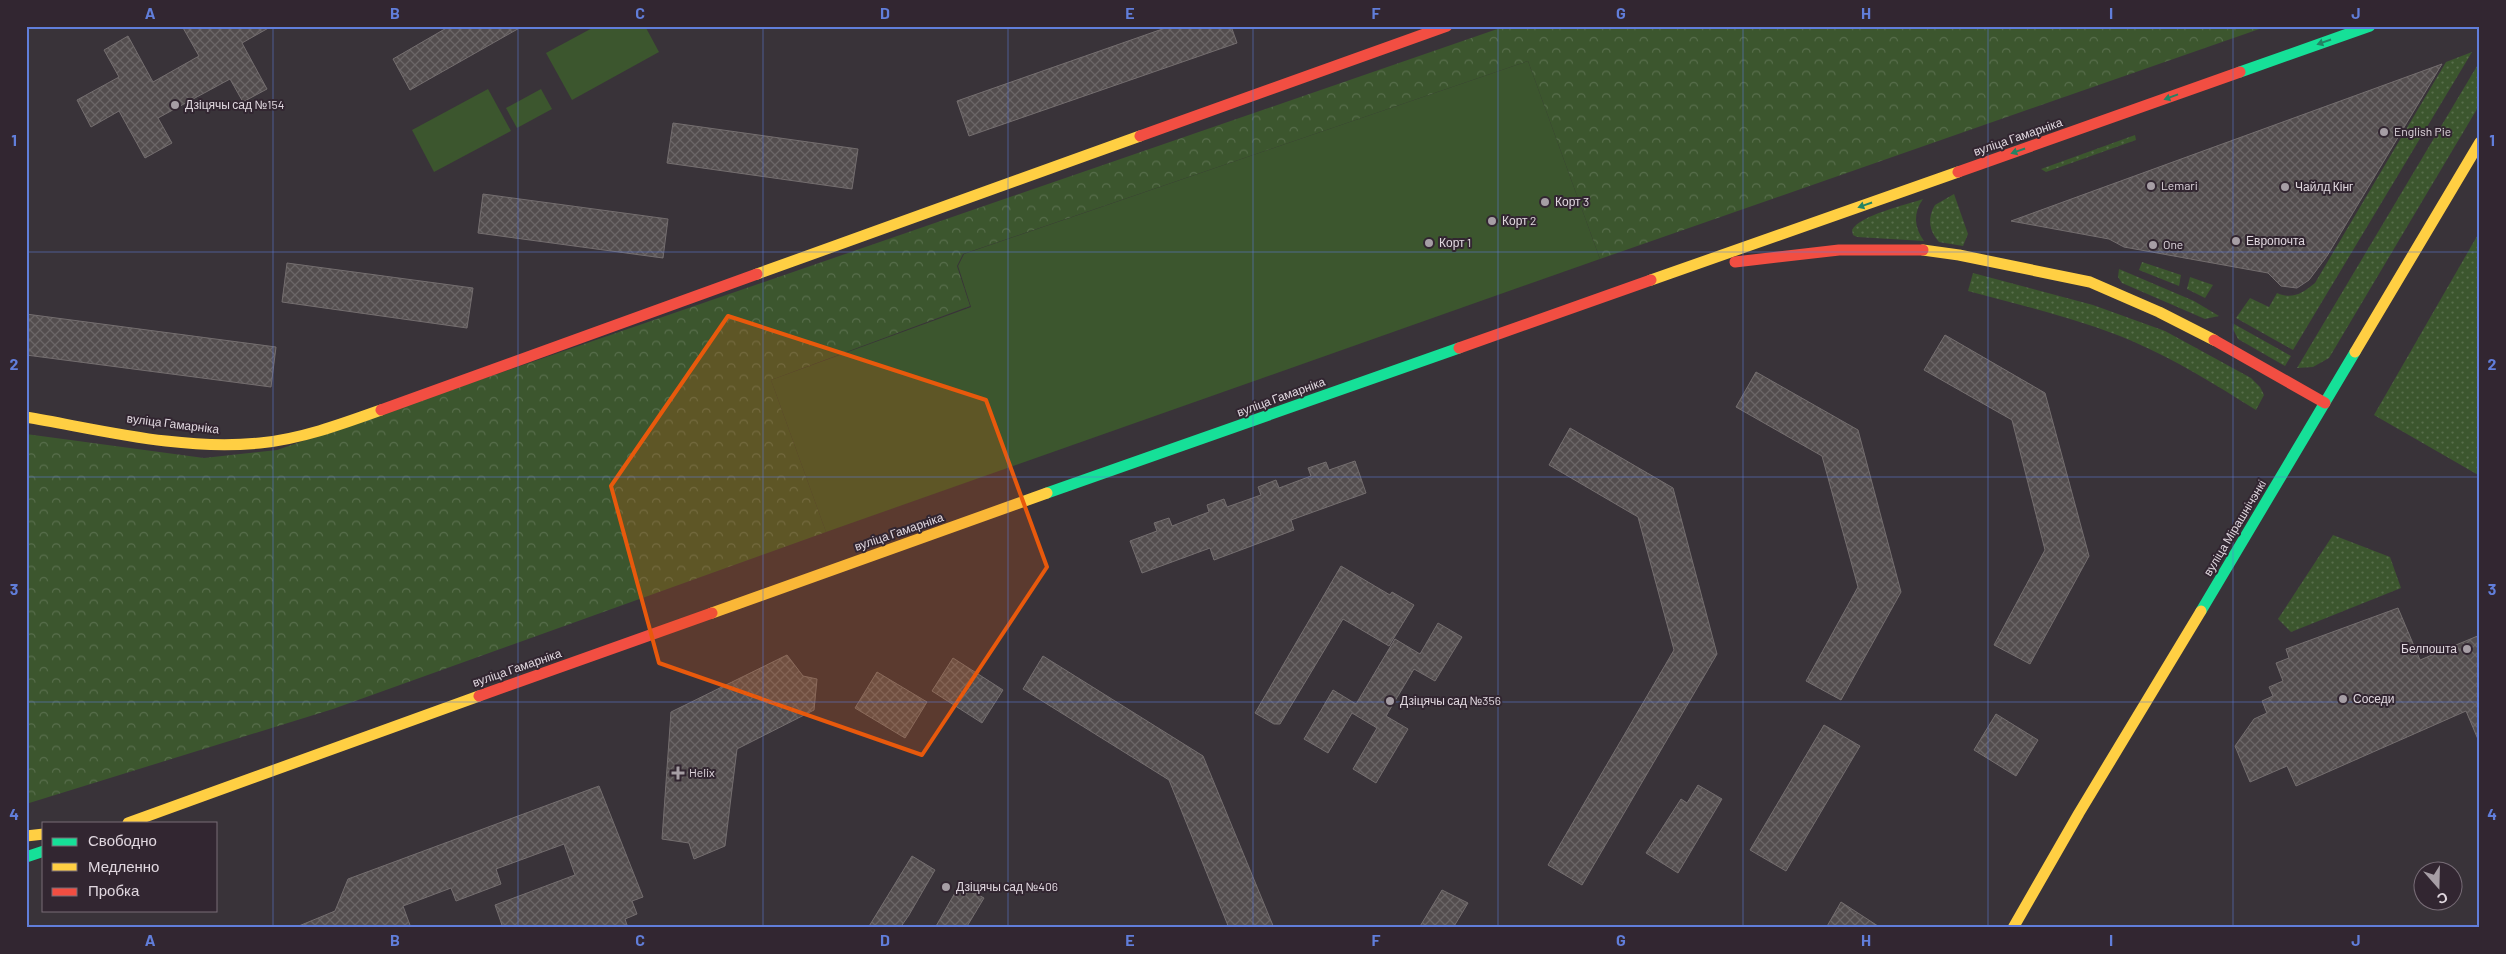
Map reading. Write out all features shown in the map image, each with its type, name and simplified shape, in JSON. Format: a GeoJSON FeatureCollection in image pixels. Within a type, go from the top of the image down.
{"type":"FeatureCollection","features":[{"type":"Feature","properties":{"kind":"main road","name":"вуліца Гамарніка"},"geometry":{"type":"LineString","coordinates":[[26,417],[203,444],[250,444],[306,435],[679,304],[1446,26]]}},
{"type":"Feature","properties":{"kind":"main road","name":"вуліца Гамарніка"},"geometry":{"type":"LineString","coordinates":[[131,822],[816,575],[2370,26]]}},
{"type":"Feature","properties":{"kind":"main road","name":"вуліца Мірашнічэнкі"},"geometry":{"type":"LineString","coordinates":[[2013,928],[2079,813],[2184,642],[2480,142]]}},
{"type":"Feature","properties":{"kind":"main road","name":"вуліца Гамарніка"},"geometry":{"type":"LineString","coordinates":[[1674,272],[1816,251],[1878,248],[1943,252],[2040,270],[2099,286],[2171,318],[2214,339],[2325,403]]}},
{"type":"Feature","properties":{"kind":"main road"},"geometry":{"type":"LineString","coordinates":[[26,836],[42,834]]}},
{"type":"Feature","properties":{"kind":"main road"},"geometry":{"type":"LineString","coordinates":[[26,857],[42,852]]}},
{"type":"Feature","properties":{"kind":"highlighted area"},"geometry":{"type":"Polygon","coordinates":[[[728,316],[986,400],[1047,567],[922,755],[659,663],[611,486],[728,316]]]}},
{"type":"Feature","properties":{"kind":"green space"},"geometry":{"type":"Polygon","coordinates":[[[596,26],[645,26],[659,52],[572,100],[546,53],[596,26]]]}},
{"type":"Feature","properties":{"kind":"green space"},"geometry":{"type":"Polygon","coordinates":[[[1506,26],[2268,26],[1600,259],[1528,61],[963,254],[957,266],[970,306],[771,380],[826,532],[333,709],[26,804],[26,434],[204,458],[277,450],[1506,26]]]}},
{"type":"Feature","properties":{"kind":"green space"},"geometry":{"type":"Polygon","coordinates":[[[2472,52],[2293,350],[2236,318],[2250,298],[2269,307],[2277,293],[2292,296],[2306,290],[2315,283],[2446,62],[2472,52]]]}},
{"type":"Feature","properties":{"kind":"green space"},"geometry":{"type":"Polygon","coordinates":[[[1528,61],[1600,259],[826,532],[771,380],[971,307],[958,266],[964,254],[1528,61]]]}},
{"type":"Feature","properties":{"kind":"green space"},"geometry":{"type":"Polygon","coordinates":[[[2480,61],[2480,104],[2329,358],[2313,367],[2297,368],[2480,61]]]}},
{"type":"Feature","properties":{"kind":"green space"},"geometry":{"type":"Polygon","coordinates":[[[488,89],[511,131],[434,172],[412,130],[488,89]]]}},
{"type":"Feature","properties":{"kind":"green space"},"geometry":{"type":"Polygon","coordinates":[[[541,89],[552,109],[517,128],[506,108],[541,89]]]}},
{"type":"Feature","properties":{"kind":"green space"},"geometry":{"type":"Polygon","coordinates":[[[2135,135],[2136,140],[2046,172],[2041,169],[2135,135]]]}},
{"type":"Feature","properties":{"kind":"green space"},"geometry":{"type":"Polygon","coordinates":[[[1954,194],[1968,234],[1963,246],[1939,242],[1930,224],[1932,210],[1935,205],[1954,194]]]}},
{"type":"Feature","properties":{"kind":"green space"},"geometry":{"type":"Polygon","coordinates":[[[1923,199],[1916,215],[1916,220],[1918,230],[1924,241],[1857,237],[1853,235],[1852,230],[1857,225],[1873,215],[1923,199]]]}},
{"type":"Feature","properties":{"kind":"green space"},"geometry":{"type":"Polygon","coordinates":[[[2480,231],[2480,476],[2374,415],[2480,231]]]}},
{"type":"Feature","properties":{"kind":"green space"},"geometry":{"type":"Polygon","coordinates":[[[2142,262],[2181,275],[2179,286],[2139,270],[2142,262]]]}},
{"type":"Feature","properties":{"kind":"green space"},"geometry":{"type":"Polygon","coordinates":[[[2119,269],[2194,301],[2219,316],[2205,319],[2122,283],[2118,277],[2119,269]]]}},
{"type":"Feature","properties":{"kind":"green space"},"geometry":{"type":"Polygon","coordinates":[[[1973,273],[2093,305],[2165,331],[2251,378],[2260,387],[2264,395],[2256,410],[2211,382],[2132,341],[2072,319],[1968,291],[1973,273]]]}},
{"type":"Feature","properties":{"kind":"green space"},"geometry":{"type":"Polygon","coordinates":[[[2190,277],[2213,285],[2205,298],[2187,289],[2190,277]]]}},
{"type":"Feature","properties":{"kind":"green space"},"geometry":{"type":"Polygon","coordinates":[[[2234,324],[2291,356],[2285,366],[2238,339],[2233,329],[2234,324]]]}},
{"type":"Feature","properties":{"kind":"green space"},"geometry":{"type":"Polygon","coordinates":[[[2333,535],[2390,557],[2401,588],[2291,632],[2278,619],[2333,535]]]}},
{"type":"Feature","properties":{"kind":"building"},"geometry":{"type":"Polygon","coordinates":[[[182,26],[272,26],[242,43],[267,89],[243,102],[230,79],[158,118],[172,143],[145,158],[119,111],[91,127],[77,100],[119,77],[104,50],[128,36],[153,82],[199,56],[182,26]]]}},
{"type":"Feature","properties":{"kind":"building"},"geometry":{"type":"Polygon","coordinates":[[[450,26],[523,26],[410,90],[393,59],[450,26]]]}},
{"type":"Feature","properties":{"kind":"building"},"geometry":{"type":"Polygon","coordinates":[[[1171,26],[1231,26],[1237,43],[969,136],[957,101],[1171,26]]]}},
{"type":"Feature","properties":{"kind":"building"},"geometry":{"type":"Polygon","coordinates":[[[2442,64],[2327,256],[2309,280],[2297,288],[2281,286],[2268,273],[2124,247],[2109,239],[2011,221],[2442,64]]]}},
{"type":"Feature","properties":{"kind":"building"},"geometry":{"type":"Polygon","coordinates":[[[673,123],[858,149],[852,189],[667,163],[673,123]]]}},
{"type":"Feature","properties":{"kind":"building"},"geometry":{"type":"Polygon","coordinates":[[[483,194],[668,219],[663,258],[478,233],[483,194]]]}},
{"type":"Feature","properties":{"kind":"building"},"geometry":{"type":"Polygon","coordinates":[[[287,263],[473,288],[467,328],[282,302],[287,263]]]}},
{"type":"Feature","properties":{"kind":"building"},"geometry":{"type":"Polygon","coordinates":[[[26,314],[276,347],[271,387],[26,355],[26,314]]]}},
{"type":"Feature","properties":{"kind":"building"},"geometry":{"type":"Polygon","coordinates":[[[1945,335],[2045,393],[2089,556],[2030,664],[1994,645],[2045,550],[2012,420],[1924,370],[1945,335]]]}},
{"type":"Feature","properties":{"kind":"building"},"geometry":{"type":"Polygon","coordinates":[[[1756,372],[1858,430],[1901,592],[1841,700],[1806,681],[1858,587],[1822,456],[1736,407],[1756,372]]]}},
{"type":"Feature","properties":{"kind":"building"},"geometry":{"type":"Polygon","coordinates":[[[1570,428],[1673,488],[1717,654],[1582,885],[1548,865],[1674,650],[1638,517],[1549,465],[1570,428]]]}},
{"type":"Feature","properties":{"kind":"building"},"geometry":{"type":"Polygon","coordinates":[[[1355,461],[1366,493],[1291,520],[1294,530],[1214,560],[1210,548],[1142,573],[1130,541],[1157,531],[1154,523],[1169,518],[1172,526],[1209,512],[1207,505],[1224,499],[1227,507],[1261,495],[1258,487],[1276,480],[1279,488],[1311,476],[1308,468],[1326,462],[1329,470],[1355,461]]]}},
{"type":"Feature","properties":{"kind":"building"},"geometry":{"type":"Polygon","coordinates":[[[1341,566],[1390,595],[1392,592],[1414,605],[1389,646],[1343,619],[1280,724],[1274,724],[1255,713],[1341,566]]]}},
{"type":"Feature","properties":{"kind":"building"},"geometry":{"type":"Polygon","coordinates":[[[2398,608],[2420,660],[2480,635],[2480,744],[2466,711],[2296,786],[2287,766],[2250,782],[2235,746],[2254,719],[2267,713],[2262,701],[2273,696],[2269,687],[2283,681],[2276,663],[2289,658],[2286,649],[2398,608]]]}},
{"type":"Feature","properties":{"kind":"building"},"geometry":{"type":"Polygon","coordinates":[[[1438,623],[1462,637],[1435,681],[1414,669],[1386,716],[1408,729],[1376,783],[1353,769],[1377,728],[1352,713],[1328,753],[1304,739],[1333,690],[1356,704],[1395,639],[1420,654],[1438,623]]]}},
{"type":"Feature","properties":{"kind":"building"},"geometry":{"type":"Polygon","coordinates":[[[787,655],[803,676],[817,679],[814,710],[737,749],[725,846],[694,859],[689,843],[662,839],[671,712],[787,655]]]}},
{"type":"Feature","properties":{"kind":"building"},"geometry":{"type":"Polygon","coordinates":[[[1043,656],[1203,756],[1274,928],[1229,928],[1169,780],[1023,689],[1043,656]]]}},
{"type":"Feature","properties":{"kind":"building"},"geometry":{"type":"Polygon","coordinates":[[[953,658],[1003,690],[982,723],[932,691],[953,658]]]}},
{"type":"Feature","properties":{"kind":"building"},"geometry":{"type":"Polygon","coordinates":[[[877,672],[927,702],[905,738],[855,708],[877,672]]]}},
{"type":"Feature","properties":{"kind":"building"},"geometry":{"type":"Polygon","coordinates":[[[1996,714],[2038,740],[2016,776],[1974,750],[1996,714]]]}},
{"type":"Feature","properties":{"kind":"building"},"geometry":{"type":"Polygon","coordinates":[[[1824,725],[1860,746],[1786,871],[1750,850],[1824,725]]]}},
{"type":"Feature","properties":{"kind":"building"},"geometry":{"type":"Polygon","coordinates":[[[1698,785],[1722,799],[1678,873],[1646,853],[1681,799],[1687,803],[1698,785]]]}},
{"type":"Feature","properties":{"kind":"building"},"geometry":{"type":"Polygon","coordinates":[[[599,786],[643,897],[632,901],[637,914],[625,919],[628,928],[503,928],[495,905],[575,875],[564,844],[496,869],[501,884],[456,901],[451,888],[403,906],[411,928],[294,928],[335,911],[348,879],[599,786]]]}},
{"type":"Feature","properties":{"kind":"building"},"geometry":{"type":"Polygon","coordinates":[[[912,856],[935,870],[909,915],[900,928],[868,928],[912,856]]]}},
{"type":"Feature","properties":{"kind":"building"},"geometry":{"type":"Polygon","coordinates":[[[960,884],[984,898],[966,928],[935,928],[960,884]]]}},
{"type":"Feature","properties":{"kind":"building"},"geometry":{"type":"Polygon","coordinates":[[[1442,890],[1468,903],[1453,928],[1419,928],[1442,890]]]}},
{"type":"Feature","properties":{"kind":"building"},"geometry":{"type":"Polygon","coordinates":[[[1841,902],[1881,928],[1826,928],[1841,902]]]}},
{"type":"Feature","properties":{"kind":"traffic: fast"},"geometry":{"type":"LineString","coordinates":[[2240,72],[2370,26]]}},
{"type":"Feature","properties":{"kind":"traffic: fast"},"geometry":{"type":"LineString","coordinates":[[1047,493],[1459,348]]}},
{"type":"Feature","properties":{"kind":"traffic: fast"},"geometry":{"type":"LineString","coordinates":[[2201,611],[2355,352]]}},
{"type":"Feature","properties":{"kind":"traffic: fast"},"geometry":{"type":"LineString","coordinates":[[26,857],[42,852]]}},
{"type":"Feature","properties":{"kind":"traffic: slow"},"geometry":{"type":"LineString","coordinates":[[757,274],[1140,136]]}},
{"type":"Feature","properties":{"kind":"traffic: slow"},"geometry":{"type":"LineString","coordinates":[[2355,352],[2480,142]]}},
{"type":"Feature","properties":{"kind":"traffic: slow"},"geometry":{"type":"LineString","coordinates":[[1651,280],[1958,172]]}},
{"type":"Feature","properties":{"kind":"traffic: slow"},"geometry":{"type":"LineString","coordinates":[[1923,250],[1959,255],[2090,282],[2159,312],[2214,340]]}},
{"type":"Feature","properties":{"kind":"traffic: slow"},"geometry":{"type":"LineString","coordinates":[[26,417],[142,438],[172,442],[231,445],[291,438],[336,426],[381,410]]}},
{"type":"Feature","properties":{"kind":"traffic: slow"},"geometry":{"type":"LineString","coordinates":[[712,613],[1047,493]]}},
{"type":"Feature","properties":{"kind":"traffic: slow"},"geometry":{"type":"LineString","coordinates":[[2013,928],[2079,813],[2201,611]]}},
{"type":"Feature","properties":{"kind":"traffic: slow"},"geometry":{"type":"LineString","coordinates":[[131,822],[479,696]]}},
{"type":"Feature","properties":{"kind":"traffic: slow"},"geometry":{"type":"LineString","coordinates":[[26,836],[42,834]]}},
{"type":"Feature","properties":{"kind":"traffic: jam"},"geometry":{"type":"LineString","coordinates":[[1140,136],[1447,26]]}},
{"type":"Feature","properties":{"kind":"traffic: jam"},"geometry":{"type":"LineString","coordinates":[[1958,172],[2240,72]]}},
{"type":"Feature","properties":{"kind":"traffic: jam"},"geometry":{"type":"LineString","coordinates":[[1735,262],[1839,250],[1923,250]]}},
{"type":"Feature","properties":{"kind":"traffic: jam"},"geometry":{"type":"LineString","coordinates":[[381,410],[757,274]]}},
{"type":"Feature","properties":{"kind":"traffic: jam"},"geometry":{"type":"LineString","coordinates":[[1459,348],[1651,280]]}},
{"type":"Feature","properties":{"kind":"traffic: jam"},"geometry":{"type":"LineString","coordinates":[[2214,340],[2325,403]]}},
{"type":"Feature","properties":{"kind":"traffic: jam"},"geometry":{"type":"LineString","coordinates":[[479,696],[712,613]]}},
{"type":"Feature","properties":{"kind":"place","name":"Дзіцячы сад №154"},"geometry":{"type":"Point","coordinates":[175,105]}},
{"type":"Feature","properties":{"kind":"place","name":"English Pie"},"geometry":{"type":"Point","coordinates":[2384,132]}},
{"type":"Feature","properties":{"kind":"place","name":"Lemari"},"geometry":{"type":"Point","coordinates":[2151,186]}},
{"type":"Feature","properties":{"kind":"place","name":"Чайлд Кінг"},"geometry":{"type":"Point","coordinates":[2285,187]}},
{"type":"Feature","properties":{"kind":"place","name":"Корт 3"},"geometry":{"type":"Point","coordinates":[1545,202]}},
{"type":"Feature","properties":{"kind":"place","name":"Корт 2"},"geometry":{"type":"Point","coordinates":[1492,221]}},
{"type":"Feature","properties":{"kind":"place","name":"Европочта"},"geometry":{"type":"Point","coordinates":[2236,241]}},
{"type":"Feature","properties":{"kind":"place","name":"Корт 1"},"geometry":{"type":"Point","coordinates":[1429,243]}},
{"type":"Feature","properties":{"kind":"place","name":"One"},"geometry":{"type":"Point","coordinates":[2153,245]}},
{"type":"Feature","properties":{"kind":"place","name":"Белпошта"},"geometry":{"type":"Point","coordinates":[2467,649]}},
{"type":"Feature","properties":{"kind":"place","name":"Соседи"},"geometry":{"type":"Point","coordinates":[2343,699]}},
{"type":"Feature","properties":{"kind":"place","name":"Дзіцячы сад №356"},"geometry":{"type":"Point","coordinates":[1390,701]}},
{"type":"Feature","properties":{"kind":"place","name":"Helix"},"geometry":{"type":"Point","coordinates":[678,773]}},
{"type":"Feature","properties":{"kind":"place","name":"Дзіцячы сад №406"},"geometry":{"type":"Point","coordinates":[946,887]}}]}
